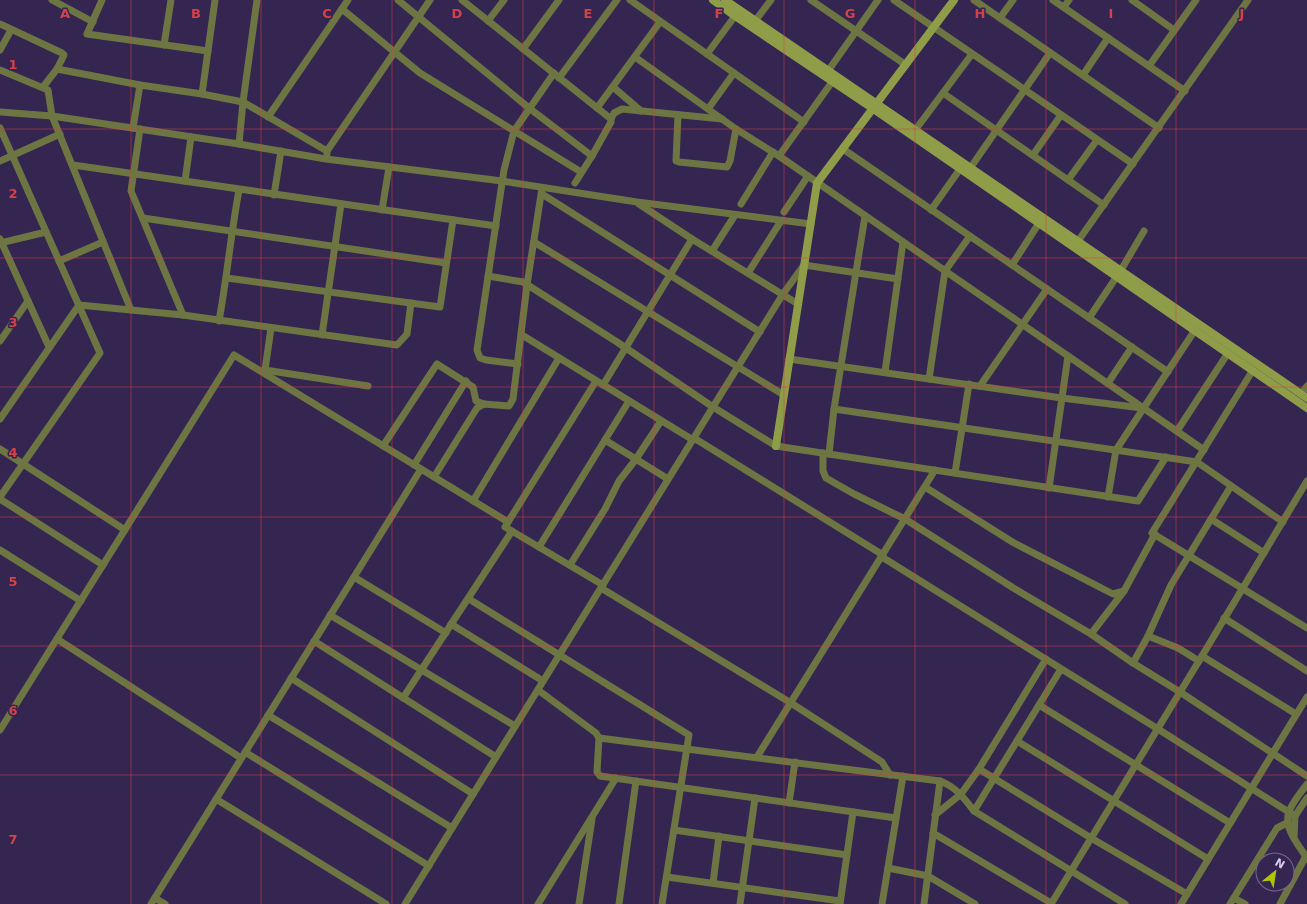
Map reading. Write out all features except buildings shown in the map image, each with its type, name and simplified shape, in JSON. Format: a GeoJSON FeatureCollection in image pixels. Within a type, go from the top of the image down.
{"type":"FeatureCollection","features":[{"type":"Feature","properties":{"kind":"street"},"geometry":{"type":"LineString","coordinates":[[52,0],[93,22]]}},
{"type":"Feature","properties":{"kind":"street"},"geometry":{"type":"LineString","coordinates":[[102,0],[87,34],[208,51]]}},
{"type":"Feature","properties":{"kind":"street"},"geometry":{"type":"LineString","coordinates":[[164,45],[169,0]]}},
{"type":"Feature","properties":{"kind":"street"},"geometry":{"type":"LineString","coordinates":[[202,94],[215,0]]}},
{"type":"Feature","properties":{"kind":"street"},"geometry":{"type":"LineString","coordinates":[[239,144],[243,102],[257,0]]}},
{"type":"Feature","properties":{"kind":"street"},"geometry":{"type":"LineString","coordinates":[[268,117],[348,0]]}},
{"type":"Feature","properties":{"kind":"street"},"geometry":{"type":"LineString","coordinates":[[398,0],[529,108],[592,156]]}},
{"type":"Feature","properties":{"kind":"street"},"geometry":{"type":"LineString","coordinates":[[326,159],[327,151],[430,0]]}},
{"type":"Feature","properties":{"kind":"street"},"geometry":{"type":"LineString","coordinates":[[462,0],[611,119]]}},
{"type":"Feature","properties":{"kind":"street"},"geometry":{"type":"LineString","coordinates":[[488,21],[504,0]]}},
{"type":"Feature","properties":{"kind":"street"},"geometry":{"type":"LineString","coordinates":[[523,49],[559,0]]}},
{"type":"Feature","properties":{"kind":"street"},"geometry":{"type":"LineString","coordinates":[[518,364],[480,358],[477,350],[502,181],[514,130],[529,108],[616,0]]}},
{"type":"Feature","properties":{"kind":"street"},"geometry":{"type":"LineString","coordinates":[[630,0],[804,122]]}},
{"type":"Feature","properties":{"kind":"street"},"geometry":{"type":"LineString","coordinates":[[713,0],[832,82],[916,129],[1078,241],[1196,330],[1307,408]]}},
{"type":"Feature","properties":{"kind":"street"},"geometry":{"type":"LineString","coordinates":[[725,0],[828,71],[960,169],[1039,223],[1119,273],[1304,396],[1307,386]]}},
{"type":"Feature","properties":{"kind":"street"},"geometry":{"type":"LineString","coordinates":[[755,22],[771,0]]}},
{"type":"Feature","properties":{"kind":"street"},"geometry":{"type":"LineString","coordinates":[[811,0],[822,3],[856,30],[906,65]]}},
{"type":"Feature","properties":{"kind":"street"},"geometry":{"type":"LineString","coordinates":[[828,71],[878,0]]}},
{"type":"Feature","properties":{"kind":"street"},"geometry":{"type":"LineString","coordinates":[[894,0],[1133,164]]}},
{"type":"Feature","properties":{"kind":"street"},"geometry":{"type":"LineString","coordinates":[[776,446],[817,183],[954,0]]}},
{"type":"Feature","properties":{"kind":"street"},"geometry":{"type":"LineString","coordinates":[[974,0],[1158,128]]}},
{"type":"Feature","properties":{"kind":"street"},"geometry":{"type":"LineString","coordinates":[[1000,18],[1013,0]]}},
{"type":"Feature","properties":{"kind":"street"},"geometry":{"type":"LineString","coordinates":[[1053,0],[1185,90]]}},
{"type":"Feature","properties":{"kind":"street"},"geometry":{"type":"LineString","coordinates":[[1064,7],[1069,0]]}},
{"type":"Feature","properties":{"kind":"street"},"geometry":{"type":"LineString","coordinates":[[1132,0],[1174,30]]}},
{"type":"Feature","properties":{"kind":"street"},"geometry":{"type":"LineString","coordinates":[[1148,66],[1196,0]]}},
{"type":"Feature","properties":{"kind":"street"},"geometry":{"type":"LineString","coordinates":[[1078,241],[1185,90],[1252,1]]}},
{"type":"Feature","properties":{"kind":"street"},"geometry":{"type":"LineString","coordinates":[[342,9],[420,73],[581,172]]}},
{"type":"Feature","properties":{"kind":"street"},"geometry":{"type":"LineString","coordinates":[[707,54],[735,16]]}},
{"type":"Feature","properties":{"kind":"street"},"geometry":{"type":"LineString","coordinates":[[597,108],[660,22]]}},
{"type":"Feature","properties":{"kind":"street"},"geometry":{"type":"LineString","coordinates":[[0,24],[64,55],[44,87]]}},
{"type":"Feature","properties":{"kind":"street"},"geometry":{"type":"LineString","coordinates":[[0,50],[11,30]]}},
{"type":"Feature","properties":{"kind":"street"},"geometry":{"type":"LineString","coordinates":[[1083,75],[1108,38]]}},
{"type":"Feature","properties":{"kind":"street"},"geometry":{"type":"LineString","coordinates":[[971,167],[1050,53]]}},
{"type":"Feature","properties":{"kind":"street"},"geometry":{"type":"LineString","coordinates":[[916,129],[972,54]]}},
{"type":"Feature","properties":{"kind":"street"},"geometry":{"type":"LineString","coordinates":[[635,57],[736,129],[780,156],[1204,450]]}},
{"type":"Feature","properties":{"kind":"street"},"geometry":{"type":"LineString","coordinates":[[57,68],[140,85],[202,94],[243,102],[327,151]]}},
{"type":"Feature","properties":{"kind":"street"},"geometry":{"type":"LineString","coordinates":[[0,70],[44,87],[48,90],[52,116],[131,310]]}},
{"type":"Feature","properties":{"kind":"street"},"geometry":{"type":"LineString","coordinates":[[708,109],[734,73]]}},
{"type":"Feature","properties":{"kind":"street"},"geometry":{"type":"LineString","coordinates":[[780,156],[832,82]]}},
{"type":"Feature","properties":{"kind":"street"},"geometry":{"type":"LineString","coordinates":[[140,85],[131,191],[183,315]]}},
{"type":"Feature","properties":{"kind":"street"},"geometry":{"type":"LineString","coordinates":[[613,87],[640,111]]}},
{"type":"Feature","properties":{"kind":"street"},"geometry":{"type":"LineString","coordinates":[[943,93],[1104,205]]}},
{"type":"Feature","properties":{"kind":"street"},"geometry":{"type":"LineString","coordinates":[[0,108],[8,113]]}},
{"type":"Feature","properties":{"kind":"street"},"geometry":{"type":"LineString","coordinates":[[575,183],[611,122],[614,113],[618,110],[723,120]]}},
{"type":"Feature","properties":{"kind":"street"},"geometry":{"type":"LineString","coordinates":[[0,112],[52,116],[239,144],[326,159],[502,181],[542,191],[811,224]]}},
{"type":"Feature","properties":{"kind":"street"},"geometry":{"type":"LineString","coordinates":[[678,115],[676,161],[679,162],[727,167],[730,162],[736,129]]}},
{"type":"Feature","properties":{"kind":"street"},"geometry":{"type":"LineString","coordinates":[[1033,155],[1061,115]]}},
{"type":"Feature","properties":{"kind":"street"},"geometry":{"type":"LineString","coordinates":[[0,128],[100,353],[0,498],[103,565]]}},
{"type":"Feature","properties":{"kind":"street"},"geometry":{"type":"LineString","coordinates":[[0,161],[60,134]]}},
{"type":"Feature","properties":{"kind":"street"},"geometry":{"type":"LineString","coordinates":[[185,181],[191,137]]}},
{"type":"Feature","properties":{"kind":"street"},"geometry":{"type":"LineString","coordinates":[[1068,180],[1097,140]]}},
{"type":"Feature","properties":{"kind":"street"},"geometry":{"type":"LineString","coordinates":[[843,149],[1168,372]]}},
{"type":"Feature","properties":{"kind":"street"},"geometry":{"type":"LineString","coordinates":[[274,195],[281,151]]}},
{"type":"Feature","properties":{"kind":"street"},"geometry":{"type":"LineString","coordinates":[[741,204],[773,152]]}},
{"type":"Feature","properties":{"kind":"street"},"geometry":{"type":"LineString","coordinates":[[73,165],[496,226]]}},
{"type":"Feature","properties":{"kind":"street"},"geometry":{"type":"LineString","coordinates":[[382,210],[388,167]]}},
{"type":"Feature","properties":{"kind":"street"},"geometry":{"type":"LineString","coordinates":[[931,210],[960,169]]}},
{"type":"Feature","properties":{"kind":"street"},"geometry":{"type":"LineString","coordinates":[[784,212],[808,176]]}},
{"type":"Feature","properties":{"kind":"street"},"geometry":{"type":"LineString","coordinates":[[220,321],[231,232],[239,190]]}},
{"type":"Feature","properties":{"kind":"street"},"geometry":{"type":"LineString","coordinates":[[383,446],[437,364],[466,381],[473,387],[476,401],[484,404],[509,406],[513,399],[527,285],[542,191]]}},
{"type":"Feature","properties":{"kind":"street"},"geometry":{"type":"LineString","coordinates":[[542,191],[550,200],[760,332]]}},
{"type":"Feature","properties":{"kind":"street"},"geometry":{"type":"LineString","coordinates":[[636,202],[692,239],[798,304]]}},
{"type":"Feature","properties":{"kind":"street"},"geometry":{"type":"LineString","coordinates":[[322,335],[341,204]]}},
{"type":"Feature","properties":{"kind":"street"},"geometry":{"type":"LineString","coordinates":[[712,251],[735,215]]}},
{"type":"Feature","properties":{"kind":"street"},"geometry":{"type":"LineString","coordinates":[[865,216],[823,471],[826,478],[854,494],[905,519],[1015,589],[1091,634],[1307,776]]}},
{"type":"Feature","properties":{"kind":"street"},"geometry":{"type":"LineString","coordinates":[[143,218],[446,263]]}},
{"type":"Feature","properties":{"kind":"street"},"geometry":{"type":"LineString","coordinates":[[226,278],[440,307],[453,220]]}},
{"type":"Feature","properties":{"kind":"street"},"geometry":{"type":"LineString","coordinates":[[748,273],[781,221]]}},
{"type":"Feature","properties":{"kind":"street"},"geometry":{"type":"LineString","coordinates":[[1012,265],[1039,223]]}},
{"type":"Feature","properties":{"kind":"street"},"geometry":{"type":"LineString","coordinates":[[1089,318],[1119,273],[1144,231]]}},
{"type":"Feature","properties":{"kind":"street"},"geometry":{"type":"LineString","coordinates":[[46,232],[1,242],[49,347]]}},
{"type":"Feature","properties":{"kind":"street"},"geometry":{"type":"LineString","coordinates":[[929,379],[945,271],[970,236]]}},
{"type":"Feature","properties":{"kind":"street"},"geometry":{"type":"LineString","coordinates":[[692,239],[625,348],[599,383],[505,527],[570,565],[791,703],[882,762],[890,775]]}},
{"type":"Feature","properties":{"kind":"street"},"geometry":{"type":"LineString","coordinates":[[59,261],[103,242]]}},
{"type":"Feature","properties":{"kind":"street"},"geometry":{"type":"LineString","coordinates":[[534,242],[648,311],[737,368],[784,395]]}},
{"type":"Feature","properties":{"kind":"street"},"geometry":{"type":"LineString","coordinates":[[885,372],[903,242]]}},
{"type":"Feature","properties":{"kind":"street"},"geometry":{"type":"LineString","coordinates":[[804,265],[898,279]]}},
{"type":"Feature","properties":{"kind":"street"},"geometry":{"type":"LineString","coordinates":[[405,904],[783,294],[804,265]]}},
{"type":"Feature","properties":{"kind":"street"},"geometry":{"type":"LineString","coordinates":[[488,276],[523,282],[713,407],[776,446],[1138,501],[1166,457]]}},
{"type":"Feature","properties":{"kind":"street"},"geometry":{"type":"LineString","coordinates":[[980,386],[1047,289]]}},
{"type":"Feature","properties":{"kind":"street"},"geometry":{"type":"LineString","coordinates":[[0,341],[28,301]]}},
{"type":"Feature","properties":{"kind":"street"},"geometry":{"type":"LineString","coordinates":[[79,305],[183,315],[397,344],[407,334],[412,303]]}},
{"type":"Feature","properties":{"kind":"street"},"geometry":{"type":"LineString","coordinates":[[0,419],[79,305]]}},
{"type":"Feature","properties":{"kind":"street"},"geometry":{"type":"LineString","coordinates":[[271,328],[265,370],[368,386]]}},
{"type":"Feature","properties":{"kind":"street"},"geometry":{"type":"LineString","coordinates":[[1108,496],[1116,450],[1196,330]]}},
{"type":"Feature","properties":{"kind":"street"},"geometry":{"type":"LineString","coordinates":[[522,334],[599,383],[883,556],[1158,728],[1295,816]]}},
{"type":"Feature","properties":{"kind":"street"},"geometry":{"type":"LineString","coordinates":[[1108,384],[1132,347]]}},
{"type":"Feature","properties":{"kind":"street"},"geometry":{"type":"LineString","coordinates":[[1177,431],[1228,353]]}},
{"type":"Feature","properties":{"kind":"street"},"geometry":{"type":"LineString","coordinates":[[0,730],[234,355],[508,522]]}},
{"type":"Feature","properties":{"kind":"street"},"geometry":{"type":"LineString","coordinates":[[1049,488],[1068,356]]}},
{"type":"Feature","properties":{"kind":"street"},"geometry":{"type":"LineString","coordinates":[[473,501],[559,358]]}},
{"type":"Feature","properties":{"kind":"street"},"geometry":{"type":"LineString","coordinates":[[789,359],[1062,398],[1144,408]]}},
{"type":"Feature","properties":{"kind":"street"},"geometry":{"type":"LineString","coordinates":[[1091,634],[1124,591],[1154,534],[1152,533],[1253,370]]}},
{"type":"Feature","properties":{"kind":"street"},"geometry":{"type":"LineString","coordinates":[[165,904],[153,901],[354,577],[466,381]]}},
{"type":"Feature","properties":{"kind":"street"},"geometry":{"type":"LineString","coordinates":[[955,473],[969,384]]}},
{"type":"Feature","properties":{"kind":"street"},"geometry":{"type":"LineString","coordinates":[[539,547],[629,401]]}},
{"type":"Feature","properties":{"kind":"street"},"geometry":{"type":"LineString","coordinates":[[434,477],[477,408],[484,404]]}},
{"type":"Feature","properties":{"kind":"street"},"geometry":{"type":"LineString","coordinates":[[834,409],[1196,462],[1283,522]]}},
{"type":"Feature","properties":{"kind":"street"},"geometry":{"type":"LineString","coordinates":[[570,565],[605,509],[619,481],[636,459],[661,420]]}},
{"type":"Feature","properties":{"kind":"street"},"geometry":{"type":"LineString","coordinates":[[605,440],[668,479]]}},
{"type":"Feature","properties":{"kind":"street"},"geometry":{"type":"LineString","coordinates":[[0,449],[125,530]]}},
{"type":"Feature","properties":{"kind":"street"},"geometry":{"type":"LineString","coordinates":[[757,758],[935,470]]}},
{"type":"Feature","properties":{"kind":"street"},"geometry":{"type":"LineString","coordinates":[[933,833],[1051,904],[1201,659],[1224,618],[1307,481]]}},
{"type":"Feature","properties":{"kind":"street"},"geometry":{"type":"LineString","coordinates":[[1133,663],[1148,636],[1172,585],[1231,486]]}},
{"type":"Feature","properties":{"kind":"street"},"geometry":{"type":"LineString","coordinates":[[925,487],[1014,543],[1113,594],[1124,591]]}},
{"type":"Feature","properties":{"kind":"street"},"geometry":{"type":"LineString","coordinates":[[1211,519],[1264,553]]}},
{"type":"Feature","properties":{"kind":"street"},"geometry":{"type":"LineString","coordinates":[[403,698],[512,531]]}},
{"type":"Feature","properties":{"kind":"street"},"geometry":{"type":"LineString","coordinates":[[1154,534],[1307,628]]}},
{"type":"Feature","properties":{"kind":"street"},"geometry":{"type":"LineString","coordinates":[[0,550],[81,601]]}},
{"type":"Feature","properties":{"kind":"street"},"geometry":{"type":"LineString","coordinates":[[354,577],[446,633]]}},
{"type":"Feature","properties":{"kind":"street"},"geometry":{"type":"LineString","coordinates":[[469,599],[689,735],[662,904]]}},
{"type":"Feature","properties":{"kind":"street"},"geometry":{"type":"LineString","coordinates":[[330,615],[516,726]]}},
{"type":"Feature","properties":{"kind":"street"},"geometry":{"type":"LineString","coordinates":[[1224,618],[1307,671]]}},
{"type":"Feature","properties":{"kind":"street"},"geometry":{"type":"LineString","coordinates":[[452,624],[543,682]]}},
{"type":"Feature","properties":{"kind":"street"},"geometry":{"type":"LineString","coordinates":[[1148,636],[1201,659],[1296,714]]}},
{"type":"Feature","properties":{"kind":"street"},"geometry":{"type":"LineString","coordinates":[[57,639],[243,755],[429,866]]}},
{"type":"Feature","properties":{"kind":"street"},"geometry":{"type":"LineString","coordinates":[[314,641],[496,758]]}},
{"type":"Feature","properties":{"kind":"street"},"geometry":{"type":"LineString","coordinates":[[936,815],[961,794],[979,769],[1046,659]]}},
{"type":"Feature","properties":{"kind":"street"},"geometry":{"type":"LineString","coordinates":[[974,811],[1062,669]]}},
{"type":"Feature","properties":{"kind":"street"},"geometry":{"type":"LineString","coordinates":[[291,678],[474,794]]}},
{"type":"Feature","properties":{"kind":"street"},"geometry":{"type":"LineString","coordinates":[[538,690],[596,733],[599,738],[597,772],[600,776],[896,818]]}},
{"type":"Feature","properties":{"kind":"street"},"geometry":{"type":"LineString","coordinates":[[1181,904],[1307,697]]}},
{"type":"Feature","properties":{"kind":"street"},"geometry":{"type":"LineString","coordinates":[[1039,705],[1230,823]]}},
{"type":"Feature","properties":{"kind":"street"},"geometry":{"type":"LineString","coordinates":[[268,716],[452,828]]}},
{"type":"Feature","properties":{"kind":"street"},"geometry":{"type":"LineString","coordinates":[[599,738],[940,781],[950,785],[961,794],[974,811],[1125,904]]}},
{"type":"Feature","properties":{"kind":"street"},"geometry":{"type":"LineString","coordinates":[[1017,741],[1208,859]]}},
{"type":"Feature","properties":{"kind":"street"},"geometry":{"type":"LineString","coordinates":[[789,803],[795,762]]}},
{"type":"Feature","properties":{"kind":"street"},"geometry":{"type":"LineString","coordinates":[[979,769],[1091,838],[1187,894]]}},
{"type":"Feature","properties":{"kind":"street"},"geometry":{"type":"LineString","coordinates":[[882,904],[903,776]]}},
{"type":"Feature","properties":{"kind":"street"},"geometry":{"type":"LineString","coordinates":[[538,904],[616,778]]}},
{"type":"Feature","properties":{"kind":"street"},"geometry":{"type":"LineString","coordinates":[[619,904],[636,781]]}},
{"type":"Feature","properties":{"kind":"street"},"geometry":{"type":"LineString","coordinates":[[924,904],[940,781]]}},
{"type":"Feature","properties":{"kind":"street"},"geometry":{"type":"LineString","coordinates":[[1280,904],[1306,858],[1294,839],[1287,823],[1288,811],[1307,784]]}},
{"type":"Feature","properties":{"kind":"street"},"geometry":{"type":"LineString","coordinates":[[740,904],[755,798]]}},
{"type":"Feature","properties":{"kind":"street"},"geometry":{"type":"LineString","coordinates":[[1294,839],[1295,816],[1307,798]]}},
{"type":"Feature","properties":{"kind":"street"},"geometry":{"type":"LineString","coordinates":[[216,799],[386,904]]}},
{"type":"Feature","properties":{"kind":"street"},"geometry":{"type":"LineString","coordinates":[[667,877],[742,887],[840,903],[852,812]]}},
{"type":"Feature","properties":{"kind":"street"},"geometry":{"type":"LineString","coordinates":[[579,904],[593,815]]}},
{"type":"Feature","properties":{"kind":"street"},"geometry":{"type":"LineString","coordinates":[[1245,904],[1232,901],[1277,828],[1287,823]]}},
{"type":"Feature","properties":{"kind":"street"},"geometry":{"type":"LineString","coordinates":[[674,830],[847,855]]}},
{"type":"Feature","properties":{"kind":"street"},"geometry":{"type":"LineString","coordinates":[[713,883],[718,836]]}},
{"type":"Feature","properties":{"kind":"street"},"geometry":{"type":"LineString","coordinates":[[888,868],[928,876],[974,904]]}}]}
